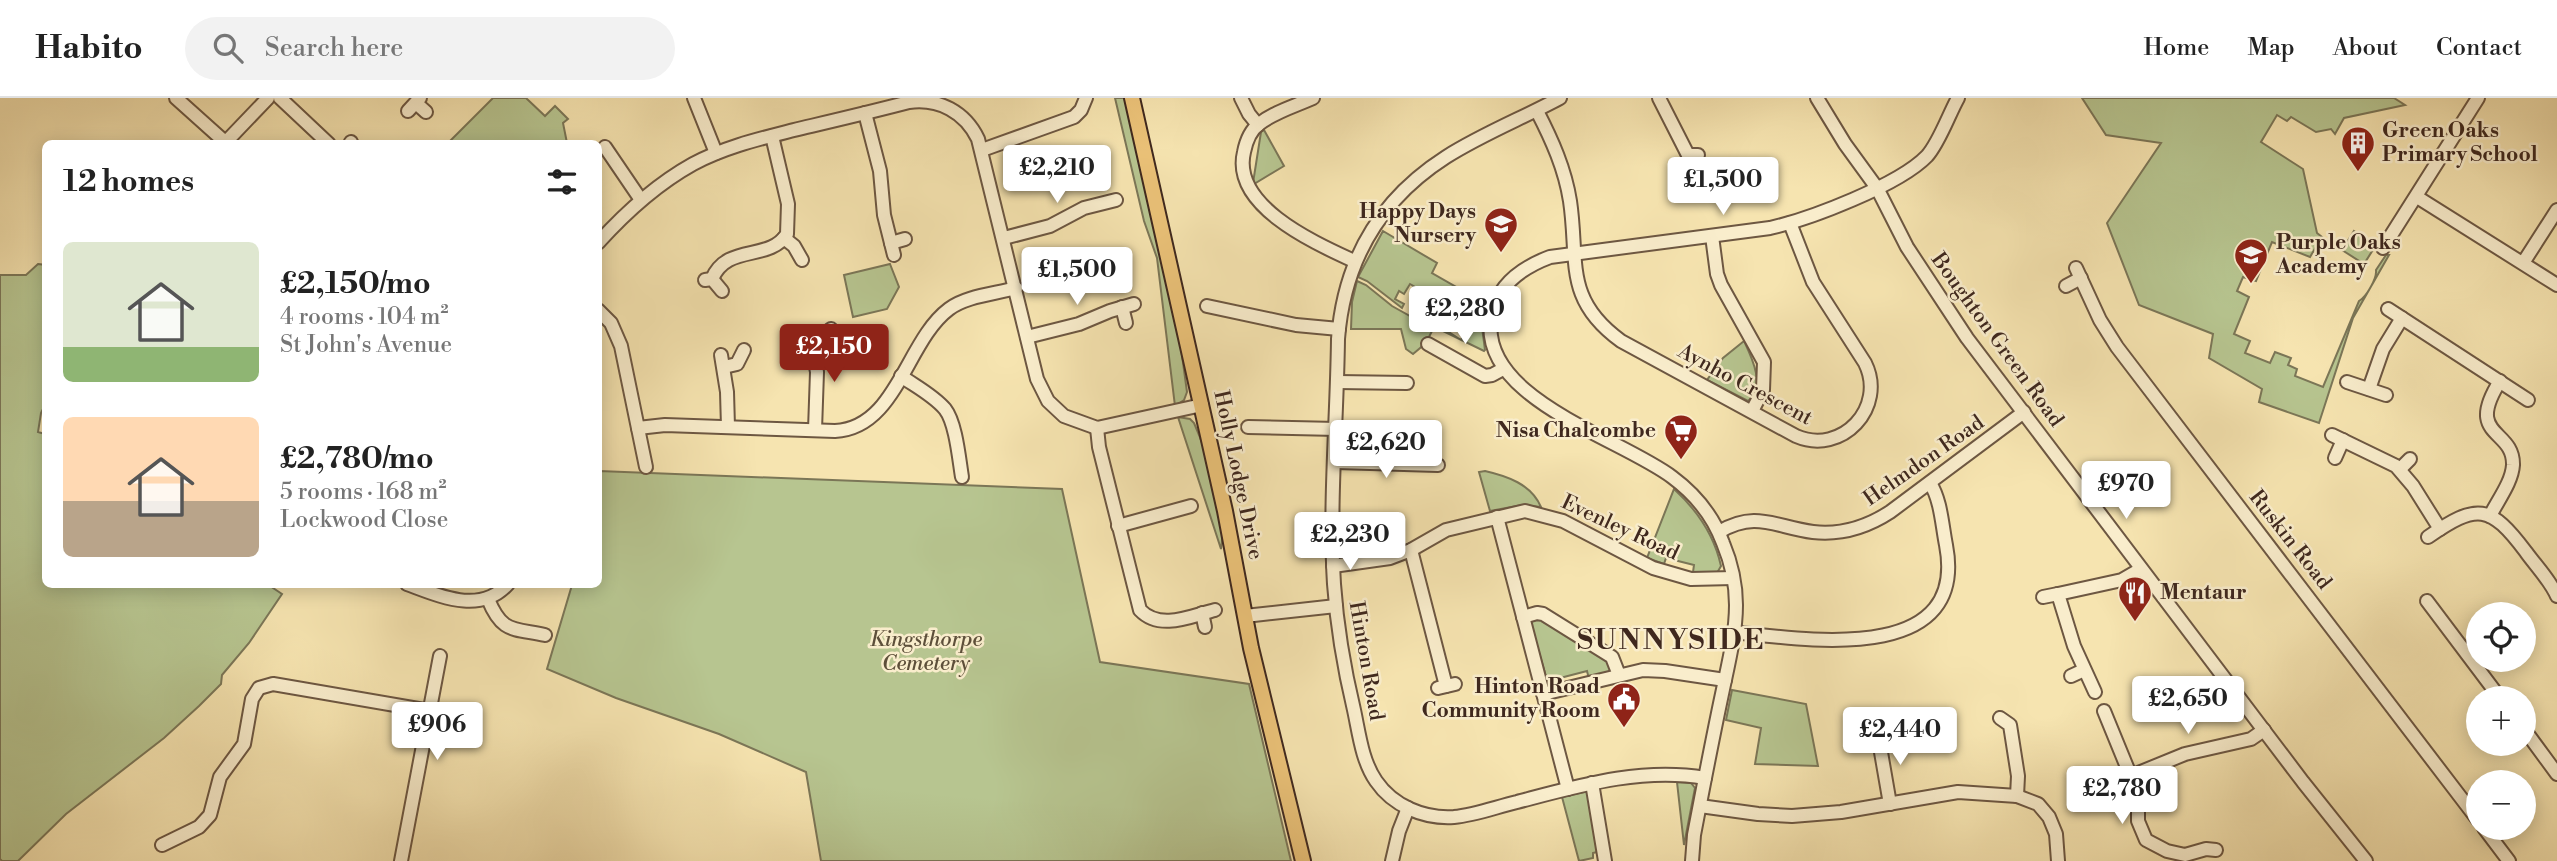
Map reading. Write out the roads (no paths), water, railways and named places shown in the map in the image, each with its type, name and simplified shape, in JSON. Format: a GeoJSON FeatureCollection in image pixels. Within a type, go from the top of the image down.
{"type":"FeatureCollection","features":[{"type":"Feature","properties":{"kind":"main road","name":"Holly Lodge Drive"},"geometry":{"type":"LineString","coordinates":[[1132,98],[1202,405],[1245,616],[1303,861]]}},
{"type":"Feature","properties":{"kind":"street"},"geometry":{"type":"LineString","coordinates":[[176,98],[222,140]]}},
{"type":"Feature","properties":{"kind":"street"},"geometry":{"type":"LineString","coordinates":[[228,140],[268,98]]}},
{"type":"Feature","properties":{"kind":"street"},"geometry":{"type":"LineString","coordinates":[[279,98],[325,140]]}},
{"type":"Feature","properties":{"kind":"street"},"geometry":{"type":"LineString","coordinates":[[694,98],[716,153]]}},
{"type":"Feature","properties":{"kind":"street"},"geometry":{"type":"LineString","coordinates":[[982,150],[1074,117],[1081,110],[1086,98]]}},
{"type":"Feature","properties":{"kind":"street"},"geometry":{"type":"LineString","coordinates":[[1241,98],[1258,125]]}},
{"type":"Feature","properties":{"kind":"street"},"geometry":{"type":"LineString","coordinates":[[1312,98],[1258,125],[1247,141],[1242,161],[1244,178],[1250,190],[1265,207],[1289,226],[1354,261]]}},
{"type":"Feature","properties":{"kind":"street","name":"Hinton Road"},"geometry":{"type":"LineString","coordinates":[[1560,98],[1447,156],[1423,173],[1383,214],[1354,261],[1343,300],[1339,329],[1333,566],[1344,665],[1366,761],[1380,786],[1408,808],[1428,815],[1453,817],[1592,783],[1659,775],[1705,778]]}},
{"type":"Feature","properties":{"kind":"street"},"geometry":{"type":"LineString","coordinates":[[1659,98],[1688,155],[1698,155]]}},
{"type":"Feature","properties":{"kind":"street","name":"Boughton Green Road"},"geometry":{"type":"LineString","coordinates":[[1817,98],[1845,144],[1877,188],[1907,247],[1943,302],[2141,569],[2366,861]]}},
{"type":"Feature","properties":{"kind":"street"},"geometry":{"type":"LineString","coordinates":[[1692,861],[1705,778],[1734,632],[1736,604],[1733,578],[1719,532],[1707,512],[1676,480],[1520,388],[1503,369],[1494,351],[1491,320],[1498,297],[1513,277],[1528,266],[1550,257],[1790,223],[1877,188],[1926,157],[1958,98]]}},
{"type":"Feature","properties":{"kind":"street"},"geometry":{"type":"LineString","coordinates":[[2384,248],[2478,98]]}},
{"type":"Feature","properties":{"kind":"street"},"geometry":{"type":"LineString","coordinates":[[602,239],[641,200],[674,175],[716,153],[772,136],[919,101],[955,104],[974,131],[982,150],[1037,379],[1048,401],[1065,416],[1097,428],[1202,405]]}},
{"type":"Feature","properties":{"kind":"street"},"geometry":{"type":"LineString","coordinates":[[415,104],[426,113]]}},
{"type":"Feature","properties":{"kind":"street","name":"Aynho Crescent"},"geometry":{"type":"LineString","coordinates":[[1536,111],[1549,134],[1563,171],[1570,201],[1572,252],[1580,290],[1589,307],[1608,331],[1629,346],[1803,439],[1826,440],[1840,436],[1861,420],[1871,399],[1871,384],[1868,369],[1813,282],[1790,223]]}},
{"type":"Feature","properties":{"kind":"street"},"geometry":{"type":"LineString","coordinates":[[865,113],[880,171],[884,215],[893,249],[905,239]]}},
{"type":"Feature","properties":{"kind":"street"},"geometry":{"type":"LineString","coordinates":[[722,291],[708,279],[718,268],[729,260],[773,246],[784,239],[789,222],[788,204],[772,136]]}},
{"type":"Feature","properties":{"kind":"street"},"geometry":{"type":"LineString","coordinates":[[604,147],[641,200]]}},
{"type":"Feature","properties":{"kind":"street"},"geometry":{"type":"LineString","coordinates":[[2417,197],[2557,285]]}},
{"type":"Feature","properties":{"kind":"street"},"geometry":{"type":"LineString","coordinates":[[1004,238],[1049,226],[1084,208],[1112,204]]}},
{"type":"Feature","properties":{"kind":"street"},"geometry":{"type":"LineString","coordinates":[[2523,263],[2557,209]]}},
{"type":"Feature","properties":{"kind":"street"},"geometry":{"type":"LineString","coordinates":[[1712,236],[1721,285],[1764,362],[1763,390],[1752,411]]}},
{"type":"Feature","properties":{"kind":"street"},"geometry":{"type":"LineString","coordinates":[[784,239],[794,246],[802,260]]}},
{"type":"Feature","properties":{"kind":"street","name":"Ruskin Road"},"geometry":{"type":"LineString","coordinates":[[2066,286],[2078,273],[2106,330],[2117,346],[2466,804]]}},
{"type":"Feature","properties":{"kind":"street"},"geometry":{"type":"LineString","coordinates":[[638,428],[666,425],[844,430],[860,425],[877,412],[933,325],[951,307],[960,302],[1016,288]]}},
{"type":"Feature","properties":{"kind":"street"},"geometry":{"type":"LineString","coordinates":[[1027,337],[1079,324],[1128,305],[1126,323]]}},
{"type":"Feature","properties":{"kind":"street"},"geometry":{"type":"LineString","coordinates":[[1207,306],[1252,310],[1296,325],[1339,329]]}},
{"type":"Feature","properties":{"kind":"street"},"geometry":{"type":"LineString","coordinates":[[2388,309],[2528,400]]}},
{"type":"Feature","properties":{"kind":"street"},"geometry":{"type":"LineString","coordinates":[[602,314],[611,323],[618,337],[646,467]]}},
{"type":"Feature","properties":{"kind":"street"},"geometry":{"type":"LineString","coordinates":[[2369,389],[2383,349],[2402,318]]}},
{"type":"Feature","properties":{"kind":"street"},"geometry":{"type":"LineString","coordinates":[[815,430],[817,381],[812,346],[831,330]]}},
{"type":"Feature","properties":{"kind":"street"},"geometry":{"type":"LineString","coordinates":[[1428,344],[1485,376],[1503,369]]}},
{"type":"Feature","properties":{"kind":"street"},"geometry":{"type":"LineString","coordinates":[[727,426],[723,361],[737,364],[744,350]]}},
{"type":"Feature","properties":{"kind":"street"},"geometry":{"type":"LineString","coordinates":[[901,376],[947,411],[953,426],[956,471]]}},
{"type":"Feature","properties":{"kind":"street"},"geometry":{"type":"LineString","coordinates":[[1338,382],[1400,387]]}},
{"type":"Feature","properties":{"kind":"street"},"geometry":{"type":"LineString","coordinates":[[2347,382],[2386,395]]}},
{"type":"Feature","properties":{"kind":"street"},"geometry":{"type":"LineString","coordinates":[[2490,516],[2513,467],[2511,453],[2493,431],[2486,415],[2488,402],[2500,382]]}},
{"type":"Feature","properties":{"kind":"street","name":"Helmdon Road"},"geometry":{"type":"LineString","coordinates":[[1719,532],[1738,523],[1756,520],[1815,532],[1850,529],[1883,517],[2024,412]]}},
{"type":"Feature","properties":{"kind":"street"},"geometry":{"type":"LineString","coordinates":[[1248,427],[1337,429]]}},
{"type":"Feature","properties":{"kind":"street"},"geometry":{"type":"LineString","coordinates":[[1097,428],[1099,447],[1140,610],[1149,618],[1164,622],[1215,610]]}},
{"type":"Feature","properties":{"kind":"street"},"geometry":{"type":"LineString","coordinates":[[2335,458],[2337,438],[2397,467],[2440,529]]}},
{"type":"Feature","properties":{"kind":"street"},"geometry":{"type":"LineString","coordinates":[[2397,467],[2410,459]]}},
{"type":"Feature","properties":{"kind":"street"},"geometry":{"type":"LineString","coordinates":[[1336,461],[1438,465]]}},
{"type":"Feature","properties":{"kind":"street"},"geometry":{"type":"LineString","coordinates":[[1734,632],[1841,640],[1888,634],[1925,619],[1942,599],[1950,570],[1937,500],[1930,483]]}},
{"type":"Feature","properties":{"kind":"street"},"geometry":{"type":"LineString","coordinates":[[1118,526],[1178,516],[1191,506]]}},
{"type":"Feature","properties":{"kind":"street","name":"Evenley Road"},"geometry":{"type":"LineString","coordinates":[[1333,566],[1380,561],[1411,550],[1446,530],[1522,512],[1545,515],[1577,527],[1653,568],[1691,579],[1733,578]]}},
{"type":"Feature","properties":{"kind":"street"},"geometry":{"type":"LineString","coordinates":[[2428,537],[2464,516],[2490,516],[2508,528],[2557,596]]}},
{"type":"Feature","properties":{"kind":"street"},"geometry":{"type":"LineString","coordinates":[[1497,517],[1568,789]]}},
{"type":"Feature","properties":{"kind":"street"},"geometry":{"type":"LineString","coordinates":[[1411,550],[1446,686]]}},
{"type":"Feature","properties":{"kind":"street"},"geometry":{"type":"LineString","coordinates":[[2043,597],[2122,580],[2141,569]]}},
{"type":"Feature","properties":{"kind":"street"},"geometry":{"type":"LineString","coordinates":[[419,588],[451,599],[468,601],[488,599],[503,588]]}},
{"type":"Feature","properties":{"kind":"street"},"geometry":{"type":"LineString","coordinates":[[2058,594],[2065,622],[2095,692]]}},
{"type":"Feature","properties":{"kind":"street"},"geometry":{"type":"LineString","coordinates":[[488,599],[495,615],[505,626],[545,635]]}},
{"type":"Feature","properties":{"kind":"street"},"geometry":{"type":"LineString","coordinates":[[2427,601],[2491,686]]}},
{"type":"Feature","properties":{"kind":"street"},"geometry":{"type":"LineString","coordinates":[[1245,616],[1336,606]]}},
{"type":"Feature","properties":{"kind":"street"},"geometry":{"type":"LineString","coordinates":[[1202,614],[1205,627]]}},
{"type":"Feature","properties":{"kind":"street"},"geometry":{"type":"LineString","coordinates":[[1523,617],[1543,614],[1612,657],[1619,675]]}},
{"type":"Feature","properties":{"kind":"street"},"geometry":{"type":"LineString","coordinates":[[401,861],[440,656]]}},
{"type":"Feature","properties":{"kind":"street"},"geometry":{"type":"LineString","coordinates":[[1543,694],[1619,675],[1655,670],[1725,680]]}},
{"type":"Feature","properties":{"kind":"street"},"geometry":{"type":"LineString","coordinates":[[2071,676],[2084,670]]}},
{"type":"Feature","properties":{"kind":"street"},"geometry":{"type":"LineString","coordinates":[[162,845],[199,827],[210,815],[220,777],[244,744],[252,699],[259,688],[273,684],[430,711]]}},
{"type":"Feature","properties":{"kind":"street"},"geometry":{"type":"LineString","coordinates":[[2104,711],[2139,799],[2138,821],[2146,840],[2167,851],[2185,855],[2210,846]]}},
{"type":"Feature","properties":{"kind":"street"},"geometry":{"type":"LineString","coordinates":[[2009,721],[2018,776],[2017,796]]}},
{"type":"Feature","properties":{"kind":"street"},"geometry":{"type":"LineString","coordinates":[[2131,776],[2185,754],[2251,739],[2264,730]]}},
{"type":"Feature","properties":{"kind":"street"},"geometry":{"type":"LineString","coordinates":[[1879,735],[1889,804]]}},
{"type":"Feature","properties":{"kind":"street"},"geometry":{"type":"LineString","coordinates":[[2536,745],[2557,774]]}},
{"type":"Feature","properties":{"kind":"street"},"geometry":{"type":"LineString","coordinates":[[1592,783],[1605,861]]}},
{"type":"Feature","properties":{"kind":"street"},"geometry":{"type":"LineString","coordinates":[[1700,806],[1791,816],[1841,812],[1958,792],[2017,796],[2038,804],[2049,817],[2056,834],[2058,861]]}},
{"type":"Feature","properties":{"kind":"street"},"geometry":{"type":"LineString","coordinates":[[1392,861],[1408,808]]}},
{"type":"Feature","properties":{"kind":"street"},"geometry":{"type":"LineString","coordinates":[[2493,840],[2510,861]]}},
{"type":"Feature","properties":{"kind":"place","name":"Green Oaks Primary School"},"geometry":{"type":"Point","coordinates":[2358,173]}},
{"type":"Feature","properties":{"kind":"place","name":"Happy Days Nursery"},"geometry":{"type":"Point","coordinates":[1501,254]}},
{"type":"Feature","properties":{"kind":"place","name":"Purple Oaks Academy"},"geometry":{"type":"Point","coordinates":[2251,285]}},
{"type":"Feature","properties":{"kind":"place","name":"Nisa Chalcombe"},"geometry":{"type":"Point","coordinates":[1681,461]}},
{"type":"Feature","properties":{"kind":"place","name":"Mentaur"},"geometry":{"type":"Point","coordinates":[2135,623]}},
{"type":"Feature","properties":{"kind":"place","name":"Hinton Road Community Room"},"geometry":{"type":"Point","coordinates":[1624,729]}},
{"type":"Feature","properties":{"kind":"district","name":"SUNNYSIDE"},"geometry":{"type":"Point","coordinates":[1671,640]}},
{"type":"Feature","properties":{"kind":"park label","name":"Kingsthorpe Cemetery"},"geometry":{"type":"Point","coordinates":[926,652]}}]}
